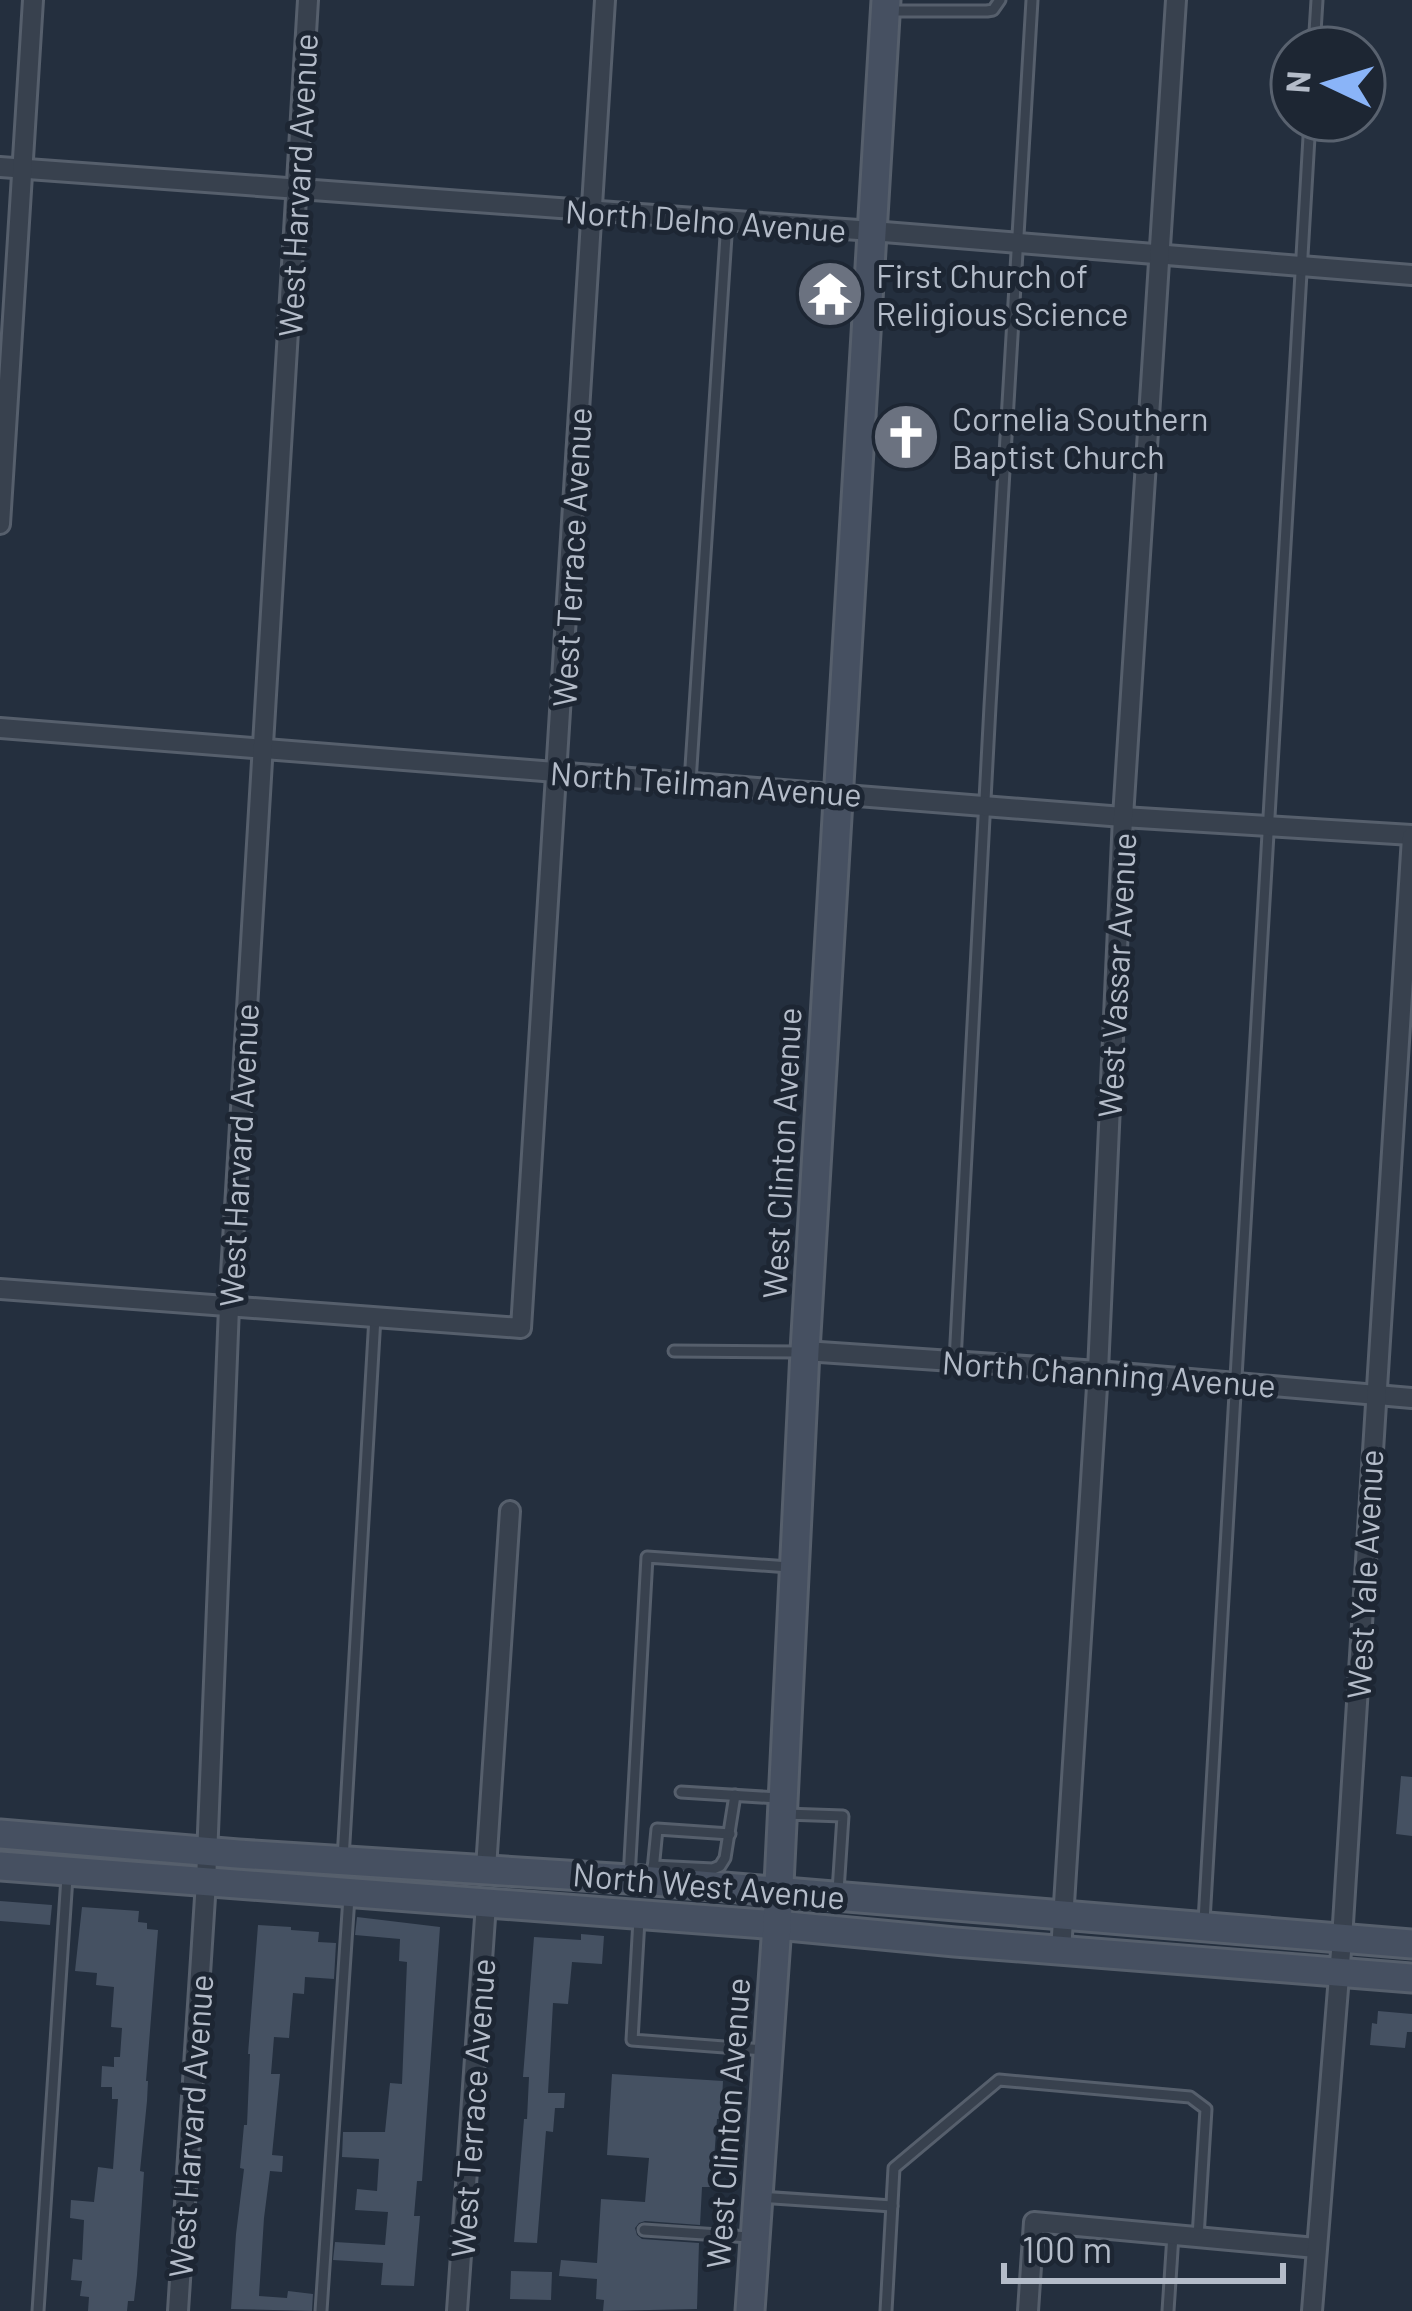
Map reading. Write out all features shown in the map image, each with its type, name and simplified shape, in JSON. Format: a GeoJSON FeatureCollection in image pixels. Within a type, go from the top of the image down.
{"type":"FeatureCollection","features":[{"type":"Feature","properties":{"kind":"main road","name":"West Clinton Avenue"},"geometry":{"type":"LineString","coordinates":[[750,2311],[777,1924],[805,1351],[886,6]]}},
{"type":"Feature","properties":{"kind":"main road","name":"North West Avenue"},"geometry":{"type":"LineString","coordinates":[[0,1834],[206,1852],[645,1875],[838,1897],[1412,1945]]}},
{"type":"Feature","properties":{"kind":"main road","name":"North West Avenue"},"geometry":{"type":"LineString","coordinates":[[0,1866],[777,1924],[1412,1978]]}},
{"type":"Feature","properties":{"kind":"street"},"geometry":{"type":"LineString","coordinates":[[0,524],[33,0]]}},
{"type":"Feature","properties":{"kind":"street","name":"West Harvard Avenue"},"geometry":{"type":"LineString","coordinates":[[178,2311],[206,1882],[229,1307],[308,0]]}},
{"type":"Feature","properties":{"kind":"street","name":"West Terrace Avenue"},"geometry":{"type":"LineString","coordinates":[[375,1317],[521,1328],[605,0]]}},
{"type":"Feature","properties":{"kind":"street","name":"West Vassar Avenue"},"geometry":{"type":"LineString","coordinates":[[1061,1951],[1098,1371],[1123,817],[1176,0]]}},
{"type":"Feature","properties":{"kind":"street","name":"North Delno Avenue"},"geometry":{"type":"LineString","coordinates":[[0,167],[1412,275]]}},
{"type":"Feature","properties":{"kind":"street","name":"North Teilman Avenue"},"geometry":{"type":"LineString","coordinates":[[0,728],[1412,836]]}},
{"type":"Feature","properties":{"kind":"street","name":"West Yale Avenue"},"geometry":{"type":"LineString","coordinates":[[1312,2311],[1340,1973],[1412,836]]}},
{"type":"Feature","properties":{"kind":"street"},"geometry":{"type":"LineString","coordinates":[[0,1289],[375,1317]]}},
{"type":"Feature","properties":{"kind":"street","name":"North Channing Avenue"},"geometry":{"type":"LineString","coordinates":[[805,1351],[1412,1398]]}},
{"type":"Feature","properties":{"kind":"street"},"geometry":{"type":"LineString","coordinates":[[486,1868],[511,1511]]}},
{"type":"Feature","properties":{"kind":"street","name":"West Terrace Avenue"},"geometry":{"type":"LineString","coordinates":[[457,2311],[486,1904]]}},
{"type":"Feature","properties":{"kind":"street"},"geometry":{"type":"LineString","coordinates":[[1028,2311],[1034,2222],[1316,2248]]}},
{"type":"Feature","properties":{"kind":"lane"},"geometry":{"type":"LineString","coordinates":[[886,6],[993,10],[1000,0]]}},
{"type":"Feature","properties":{"kind":"lane"},"geometry":{"type":"LineString","coordinates":[[955,1361],[1032,0]]}},
{"type":"Feature","properties":{"kind":"lane"},"geometry":{"type":"LineString","coordinates":[[1204,1926],[1308,144]]}},
{"type":"Feature","properties":{"kind":"lane"},"geometry":{"type":"LineString","coordinates":[[690,782],[727,221]]}},
{"type":"Feature","properties":{"kind":"lane"},"geometry":{"type":"LineString","coordinates":[[343,1859],[375,1317]]}},
{"type":"Feature","properties":{"kind":"lane"},"geometry":{"type":"LineString","coordinates":[[674,1351],[805,1351]]}},
{"type":"Feature","properties":{"kind":"lane"},"geometry":{"type":"LineString","coordinates":[[645,1875],[647,1558],[794,1568]]}},
{"type":"Feature","properties":{"kind":"lane"},"geometry":{"type":"LineString","coordinates":[[681,1792],[734,1796],[843,1816],[838,1897]]}},
{"type":"Feature","properties":{"kind":"lane"},"geometry":{"type":"LineString","coordinates":[[645,1875],[720,1866],[734,1796]]}},
{"type":"Feature","properties":{"kind":"lane"},"geometry":{"type":"LineString","coordinates":[[645,1875],[657,1829],[730,1834]]}},
{"type":"Feature","properties":{"kind":"lane"},"geometry":{"type":"LineString","coordinates":[[38,2311],[68,1871]]}},
{"type":"Feature","properties":{"kind":"lane"},"geometry":{"type":"LineString","coordinates":[[321,2311],[350,1894]]}},
{"type":"Feature","properties":{"kind":"lane"},"geometry":{"type":"LineString","coordinates":[[640,1915],[632,2040],[767,2050]]}},
{"type":"Feature","properties":{"kind":"lane"},"geometry":{"type":"LineString","coordinates":[[886,2311],[894,2168],[999,2080],[1190,2098],[1206,2109],[1198,2237]]}},
{"type":"Feature","properties":{"kind":"lane"},"geometry":{"type":"LineString","coordinates":[[757,2197],[892,2206]]}},
{"type":"Feature","properties":{"kind":"lane"},"geometry":{"type":"LineString","coordinates":[[644,2230],[754,2238]]}},
{"type":"Feature","properties":{"kind":"lane"},"geometry":{"type":"LineString","coordinates":[[1168,2311],[1173,2235]]}},
{"type":"Feature","properties":{"kind":"building"},"geometry":{"type":"Polygon","coordinates":[[[1401,1776],[1412,1777],[1412,1836],[1396,1834],[1401,1776]]]}},
{"type":"Feature","properties":{"kind":"building"},"geometry":{"type":"Polygon","coordinates":[[[0,1901],[52,1905],[50,1925],[0,1921],[0,1901]]]}},
{"type":"Feature","properties":{"kind":"building"},"geometry":{"type":"Polygon","coordinates":[[[82,1907],[139,1911],[138,1922],[158,1930],[137,2275],[134,2301],[128,2301],[127,2311],[88,2311],[89,2297],[80,2296],[82,2281],[71,2280],[73,2259],[82,2260],[84,2220],[70,2218],[71,2200],[94,2202],[98,2167],[113,2169],[118,2099],[112,2099],[112,2087],[101,2087],[102,2066],[114,2067],[114,2057],[120,2057],[122,2028],[111,2027],[114,1987],[96,1985],[97,1973],[75,1971],[82,1907]]]}},
{"type":"Feature","properties":{"kind":"building"},"geometry":{"type":"Polygon","coordinates":[[[357,1917],[440,1927],[422,2181],[417,2181],[414,2216],[420,2216],[414,2286],[381,2285],[383,2263],[333,2260],[335,2242],[385,2245],[388,2212],[355,2210],[357,2189],[377,2191],[379,2159],[342,2157],[343,2132],[385,2132],[390,2083],[402,2084],[407,1962],[399,1961],[400,1939],[355,1935],[357,1917]]]}},
{"type":"Feature","properties":{"kind":"building"},"geometry":{"type":"Polygon","coordinates":[[[258,1925],[319,1932],[318,1942],[336,1943],[334,1979],[305,1977],[304,1994],[293,1993],[289,2038],[274,2037],[271,2074],[280,2074],[272,2155],[283,2156],[282,2172],[270,2171],[259,2296],[287,2298],[288,2291],[313,2294],[312,2311],[231,2309],[258,1925]]]}},
{"type":"Feature","properties":{"kind":"building"},"geometry":{"type":"Polygon","coordinates":[[[581,1934],[604,1936],[602,1964],[572,1962],[568,2004],[553,2003],[548,2093],[565,2093],[564,2108],[555,2108],[553,2132],[546,2131],[537,2243],[514,2242],[527,2119],[529,2077],[523,2077],[534,1937],[581,1940],[581,1934]]]}},
{"type":"Feature","properties":{"kind":"building"},"geometry":{"type":"Polygon","coordinates":[[[1378,2011],[1412,2014],[1412,2032],[1407,2032],[1405,2048],[1370,2045],[1378,2011]]]}},
{"type":"Feature","properties":{"kind":"building"},"geometry":{"type":"Polygon","coordinates":[[[612,2074],[723,2081],[712,2187],[702,2187],[700,2225],[645,2221],[635,2228],[642,2239],[699,2243],[697,2309],[603,2311],[604,2300],[596,2299],[597,2279],[559,2276],[561,2260],[597,2263],[601,2199],[645,2202],[649,2158],[607,2155],[612,2074]]]}},
{"type":"Feature","properties":{"kind":"building"},"geometry":{"type":"Polygon","coordinates":[[[511,2271],[552,2272],[551,2300],[510,2299],[511,2271]]]}},
{"type":"Feature","properties":{"kind":"place","name":"First Church of Religious Science"},"geometry":{"type":"Point","coordinates":[830,294]}},
{"type":"Feature","properties":{"kind":"place","name":"Cornelia Southern Baptist Church"},"geometry":{"type":"Point","coordinates":[906,437]}}]}
